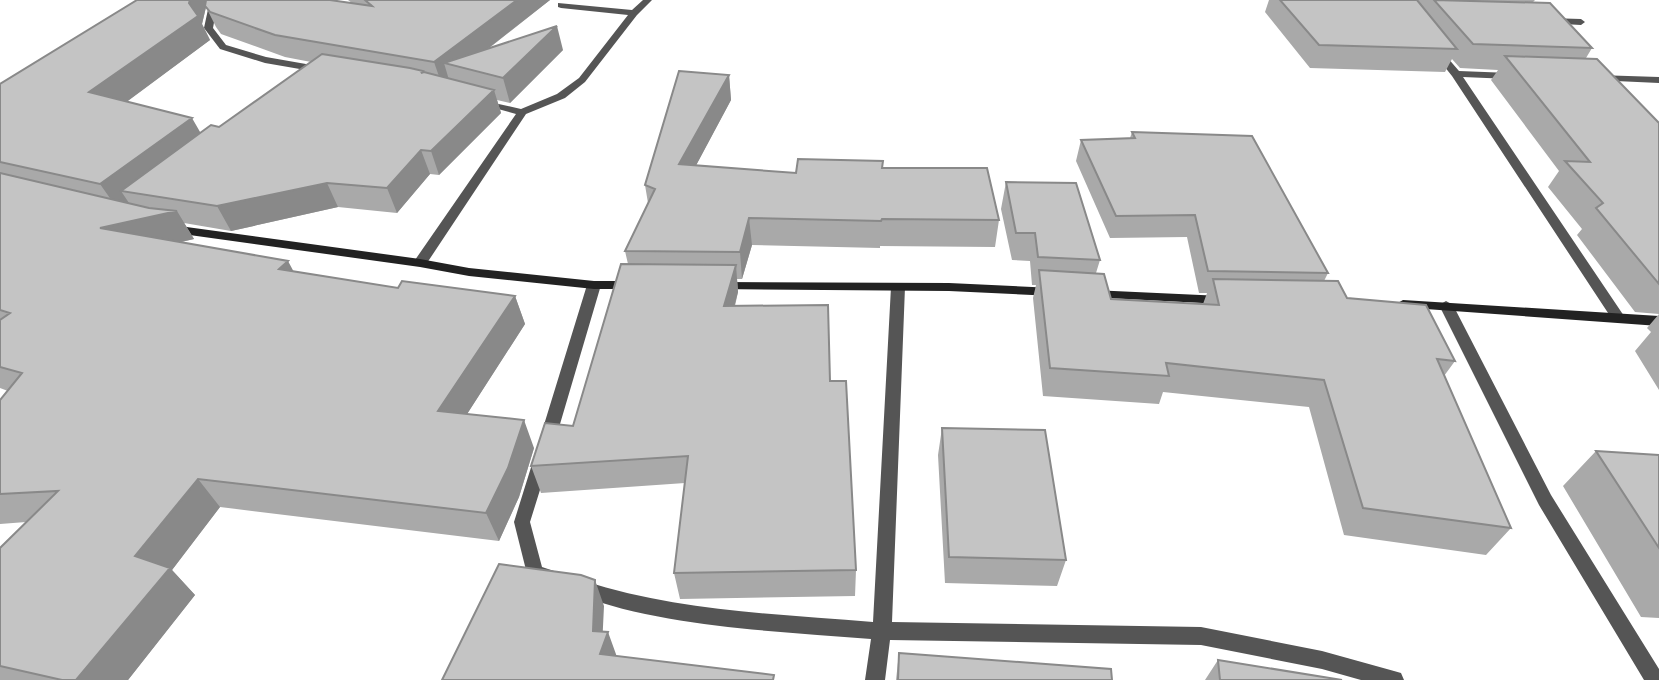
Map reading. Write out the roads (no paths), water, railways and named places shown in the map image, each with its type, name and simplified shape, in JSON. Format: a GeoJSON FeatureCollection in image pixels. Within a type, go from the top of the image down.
{"type":"FeatureCollection","features":[{"type":"Feature","properties":{"kind":"street"},"geometry":{"type":"LineString","coordinates":[[214,0],[208,28],[223,47],[265,60],[330,71]]}},
{"type":"Feature","properties":{"kind":"street"},"geometry":{"type":"LineString","coordinates":[[421,263],[522,112],[561,96],[582,80],[635,13],[649,0]]}},
{"type":"Feature","properties":{"kind":"street"},"geometry":{"type":"LineString","coordinates":[[561,5],[635,13]]}},
{"type":"Feature","properties":{"kind":"street"},"geometry":{"type":"LineString","coordinates":[[1542,21],[1581,22]]}},
{"type":"Feature","properties":{"kind":"street"},"geometry":{"type":"LineString","coordinates":[[1426,36],[1456,75],[1617,316]]}},
{"type":"Feature","properties":{"kind":"street"},"geometry":{"type":"LineString","coordinates":[[309,76],[318,69]]}},
{"type":"Feature","properties":{"kind":"street"},"geometry":{"type":"LineString","coordinates":[[1456,75],[1524,76]]}},
{"type":"Feature","properties":{"kind":"street"},"geometry":{"type":"LineString","coordinates":[[1591,78],[1659,80]]}},
{"type":"Feature","properties":{"kind":"street"},"geometry":{"type":"LineString","coordinates":[[471,98],[522,112]]}},
{"type":"Feature","properties":{"kind":"street"},"geometry":{"type":"LineString","coordinates":[[156,226],[469,272],[594,285],[650,285]]}},
{"type":"Feature","properties":{"kind":"street"},"geometry":{"type":"LineString","coordinates":[[594,285],[522,522],[534,572],[627,603],[753,621],[882,631],[1201,636],[1322,660],[1394,680]]}},
{"type":"Feature","properties":{"kind":"street"},"geometry":{"type":"LineString","coordinates":[[705,286],[898,287],[1240,300]]}},
{"type":"Feature","properties":{"kind":"street"},"geometry":{"type":"LineString","coordinates":[[875,680],[882,631],[898,287]]}},
{"type":"Feature","properties":{"kind":"street"},"geometry":{"type":"LineString","coordinates":[[1391,304],[1446,305],[1659,321]]}},
{"type":"Feature","properties":{"kind":"street"},"geometry":{"type":"LineString","coordinates":[[1446,305],[1545,500],[1655,680]]}}]}
